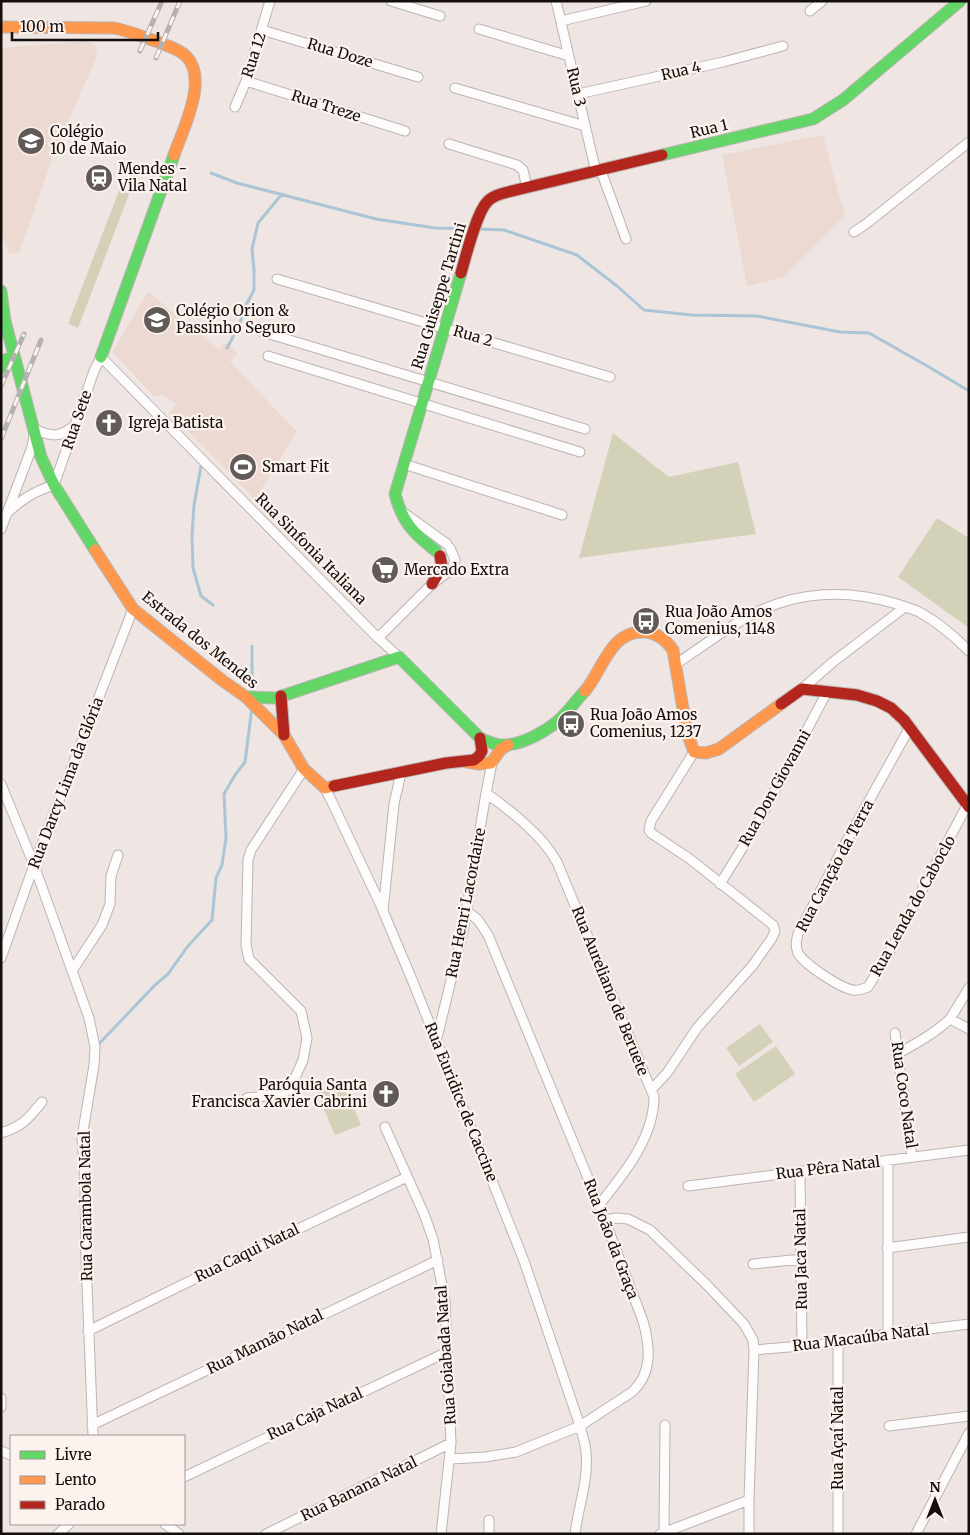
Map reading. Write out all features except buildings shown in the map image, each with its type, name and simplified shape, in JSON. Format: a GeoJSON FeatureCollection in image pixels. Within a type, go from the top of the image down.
{"type":"FeatureCollection","features":[{"type":"Feature","properties":{"kind":"street","name":"Rua 12"},"geometry":{"type":"LineString","coordinates":[[235,107],[246,81],[270,1]]}},
{"type":"Feature","properties":{"kind":"street"},"geometry":{"type":"LineString","coordinates":[[391,1],[440,16]]}},
{"type":"Feature","properties":{"kind":"street","name":"Rua 3"},"geometry":{"type":"LineString","coordinates":[[556,1],[585,126],[598,171],[626,239]]}},
{"type":"Feature","properties":{"kind":"street"},"geometry":{"type":"LineString","coordinates":[[561,21],[646,1]]}},
{"type":"Feature","properties":{"kind":"street"},"geometry":{"type":"LineString","coordinates":[[810,11],[822,1]]}},
{"type":"Feature","properties":{"kind":"street","name":"Rua 1"},"geometry":{"type":"LineString","coordinates":[[598,171],[813,119],[843,100],[960,1]]}},
{"type":"Feature","properties":{"kind":"street"},"geometry":{"type":"LineString","coordinates":[[1,27],[114,28],[125,30],[181,52],[192,64],[195,73],[195,96],[101,357]]}},
{"type":"Feature","properties":{"kind":"street"},"geometry":{"type":"LineString","coordinates":[[479,29],[569,56]]}},
{"type":"Feature","properties":{"kind":"street","name":"Rua Doze"},"geometry":{"type":"LineString","coordinates":[[262,30],[418,77]]}},
{"type":"Feature","properties":{"kind":"street","name":"Rua 4"},"geometry":{"type":"LineString","coordinates":[[578,94],[723,62],[783,46]]}},
{"type":"Feature","properties":{"kind":"street","name":"Rua Treze"},"geometry":{"type":"LineString","coordinates":[[246,81],[405,131]]}},
{"type":"Feature","properties":{"kind":"street"},"geometry":{"type":"LineString","coordinates":[[455,88],[585,126]]}},
{"type":"Feature","properties":{"kind":"street"},"geometry":{"type":"LineString","coordinates":[[854,232],[969,142]]}},
{"type":"Feature","properties":{"kind":"street"},"geometry":{"type":"LineString","coordinates":[[449,144],[517,165],[523,170],[528,188]]}},
{"type":"Feature","properties":{"kind":"street","name":"Rua Guiseppe Tartini"},"geometry":{"type":"LineString","coordinates":[[432,584],[442,567],[438,554],[410,529],[402,518],[395,494],[480,213],[489,200],[498,196],[598,171]]}},
{"type":"Feature","properties":{"kind":"street","name":"Rua 2"},"geometry":{"type":"LineString","coordinates":[[277,279],[610,376]]}},
{"type":"Feature","properties":{"kind":"street","name":"Estrada dos Mendes"},"geometry":{"type":"LineString","coordinates":[[1,292],[5,321],[33,431],[41,457],[54,485],[133,609],[223,681],[246,697],[284,735],[298,762],[325,788],[383,911]]}},
{"type":"Feature","properties":{"kind":"street"},"geometry":{"type":"LineString","coordinates":[[263,332],[585,429]]}},
{"type":"Feature","properties":{"kind":"street"},"geometry":{"type":"LineString","coordinates":[[268,356],[580,452]]}},
{"type":"Feature","properties":{"kind":"street","name":"Rua Sete"},"geometry":{"type":"LineString","coordinates":[[54,485],[94,371],[101,357]]}},
{"type":"Feature","properties":{"kind":"street","name":"Rua Sinfonia Italiana"},"geometry":{"type":"LineString","coordinates":[[101,357],[378,638],[480,738]]}},
{"type":"Feature","properties":{"kind":"street"},"geometry":{"type":"LineString","coordinates":[[1,368],[7,359],[14,359]]}},
{"type":"Feature","properties":{"kind":"street"},"geometry":{"type":"LineString","coordinates":[[1,529],[32,446],[33,431],[58,435],[75,424]]}},
{"type":"Feature","properties":{"kind":"street"},"geometry":{"type":"LineString","coordinates":[[404,464],[562,515]]}},
{"type":"Feature","properties":{"kind":"street"},"geometry":{"type":"LineString","coordinates":[[6,514],[21,500],[54,485]]}},
{"type":"Feature","properties":{"kind":"street","name":"Rua Guiseppe Tartini"},"geometry":{"type":"LineString","coordinates":[[378,638],[432,584],[448,572],[454,564],[454,555],[449,546],[399,509]]}},
{"type":"Feature","properties":{"kind":"street"},"geometry":{"type":"LineString","coordinates":[[676,664],[736,623],[761,610],[804,596],[826,594],[847,594],[879,599],[915,610],[945,630],[969,651]]}},
{"type":"Feature","properties":{"kind":"street"},"geometry":{"type":"LineString","coordinates":[[694,752],[706,754],[719,749],[802,689],[833,662],[906,607]]}},
{"type":"Feature","properties":{"kind":"street","name":"Rua Darcy Lima da Glória"},"geometry":{"type":"LineString","coordinates":[[1,958],[34,865],[133,609]]}},
{"type":"Feature","properties":{"kind":"street"},"geometry":{"type":"LineString","coordinates":[[465,761],[485,766],[495,754],[508,745],[539,732],[562,717],[592,682],[614,644],[630,634],[646,632],[659,636],[673,650],[688,732],[694,752],[650,824],[651,833],[690,859],[772,926],[775,931],[744,975],[697,1028],[667,1073],[651,1090]]}},
{"type":"Feature","properties":{"kind":"street"},"geometry":{"type":"LineString","coordinates":[[246,697],[276,698],[399,657]]}},
{"type":"Feature","properties":{"kind":"street"},"geometry":{"type":"LineString","coordinates":[[802,689],[876,700],[896,711],[968,806]]}},
{"type":"Feature","properties":{"kind":"street","name":"Rua Don Giovanni"},"geometry":{"type":"LineString","coordinates":[[720,884],[756,826],[827,692]]}},
{"type":"Feature","properties":{"kind":"street"},"geometry":{"type":"LineString","coordinates":[[281,696],[284,735]]}},
{"type":"Feature","properties":{"kind":"street","name":"Rua Canção da Terra"},"geometry":{"type":"LineString","coordinates":[[847,988],[802,959],[797,950],[796,941],[845,844],[910,727]]}},
{"type":"Feature","properties":{"kind":"street"},"geometry":{"type":"LineString","coordinates":[[480,738],[495,754]]}},
{"type":"Feature","properties":{"kind":"street"},"geometry":{"type":"LineString","coordinates":[[325,788],[446,763],[474,760],[481,754],[480,738]]}},
{"type":"Feature","properties":{"kind":"street","name":"Rua Henri Lacordaire"},"geometry":{"type":"LineString","coordinates":[[436,1042],[459,948],[486,793],[495,754]]}},
{"type":"Feature","properties":{"kind":"street"},"geometry":{"type":"LineString","coordinates":[[247,1098],[281,1094],[290,1089],[303,1060],[307,1038],[301,1011],[250,959],[246,946],[248,860],[251,850],[304,769]]}},
{"type":"Feature","properties":{"kind":"street","name":"Rua Euridice de Caccine"},"geometry":{"type":"LineString","coordinates":[[401,773],[394,804],[383,911],[524,1261],[580,1426],[586,1453],[583,1489],[575,1534]]}},
{"type":"Feature","properties":{"kind":"street","name":"Rua Carambola Natal"},"geometry":{"type":"LineString","coordinates":[[1,784],[34,865],[89,1018],[96,1047],[82,1137],[93,1435]]}},
{"type":"Feature","properties":{"kind":"street","name":"Rua Aureliano de Beruete"},"geometry":{"type":"LineString","coordinates":[[486,793],[534,834],[553,854],[654,1097],[650,1122],[640,1147],[599,1205]]}},
{"type":"Feature","properties":{"kind":"street","name":"Rua Lenda do Caboclo"},"geometry":{"type":"LineString","coordinates":[[847,988],[854,990],[868,987],[968,806]]}},
{"type":"Feature","properties":{"kind":"street"},"geometry":{"type":"LineString","coordinates":[[72,971],[102,925],[110,904],[111,876],[118,855]]}},
{"type":"Feature","properties":{"kind":"street","name":"Rua João da Graça"},"geometry":{"type":"LineString","coordinates":[[451,1459],[485,1457],[516,1452],[580,1426],[632,1392],[639,1385],[644,1376],[649,1356],[648,1339],[643,1321],[599,1205],[488,935],[478,920],[466,910]]}},
{"type":"Feature","properties":{"kind":"street"},"geometry":{"type":"LineString","coordinates":[[899,1053],[924,1040],[950,1019],[969,988]]}},
{"type":"Feature","properties":{"kind":"street"},"geometry":{"type":"LineString","coordinates":[[950,1019],[969,1029]]}},
{"type":"Feature","properties":{"kind":"street","name":"Rua Coco Natal"},"geometry":{"type":"LineString","coordinates":[[896,1033],[912,1157]]}},
{"type":"Feature","properties":{"kind":"street"},"geometry":{"type":"LineString","coordinates":[[1,1133],[14,1129],[25,1122],[42,1102]]}},
{"type":"Feature","properties":{"kind":"street","name":"Rua Goiabada Natal"},"geometry":{"type":"LineString","coordinates":[[385,1127],[433,1239],[445,1301],[451,1459],[441,1534]]}},
{"type":"Feature","properties":{"kind":"street","name":"Rua Pêra Natal"},"geometry":{"type":"LineString","coordinates":[[688,1186],[969,1150]]}},
{"type":"Feature","properties":{"kind":"street"},"geometry":{"type":"LineString","coordinates":[[888,1160],[888,1334]]}},
{"type":"Feature","properties":{"kind":"street","name":"Rua Jaca Natal"},"geometry":{"type":"LineString","coordinates":[[800,1171],[802,1347]]}},
{"type":"Feature","properties":{"kind":"street","name":"Rua Caqui Natal"},"geometry":{"type":"LineString","coordinates":[[88,1331],[407,1178]]}},
{"type":"Feature","properties":{"kind":"street"},"geometry":{"type":"LineString","coordinates":[[604,1220],[628,1219],[650,1230],[744,1324],[753,1340],[749,1534]]}},
{"type":"Feature","properties":{"kind":"street"},"geometry":{"type":"LineString","coordinates":[[887,1248],[969,1237]]}},
{"type":"Feature","properties":{"kind":"street"},"geometry":{"type":"LineString","coordinates":[[753,1264],[802,1259]]}},
{"type":"Feature","properties":{"kind":"street","name":"Rua Mamão Natal"},"geometry":{"type":"LineString","coordinates":[[92,1425],[438,1260]]}},
{"type":"Feature","properties":{"kind":"street","name":"Rua Macaúba Natal"},"geometry":{"type":"LineString","coordinates":[[754,1350],[838,1343],[888,1334],[969,1324]]}},
{"type":"Feature","properties":{"kind":"street","name":"Rua Açaí Natal"},"geometry":{"type":"LineString","coordinates":[[838,1343],[838,1534]]}},
{"type":"Feature","properties":{"kind":"street","name":"Rua Caja Natal"},"geometry":{"type":"LineString","coordinates":[[185,1477],[447,1352]]}},
{"type":"Feature","properties":{"kind":"street"},"geometry":{"type":"LineString","coordinates":[[1,1398],[1,1407]]}},
{"type":"Feature","properties":{"kind":"street"},"geometry":{"type":"LineString","coordinates":[[889,1426],[969,1416]]}},
{"type":"Feature","properties":{"kind":"street"},"geometry":{"type":"LineString","coordinates":[[665,1425],[662,1533],[749,1500]]}},
{"type":"Feature","properties":{"kind":"street"},"geometry":{"type":"LineString","coordinates":[[916,1534],[969,1433]]}},
{"type":"Feature","properties":{"kind":"street","name":"Rua Banana Natal"},"geometry":{"type":"LineString","coordinates":[[266,1534],[451,1443]]}},
{"type":"Feature","properties":{"kind":"street"},"geometry":{"type":"LineString","coordinates":[[489,1520],[489,1534]]}},
{"type":"Feature","properties":{"kind":"street"},"geometry":{"type":"LineString","coordinates":[[58,1534],[68,1525]]}},
{"type":"Feature","properties":{"kind":"street"},"geometry":{"type":"LineString","coordinates":[[166,1525],[179,1534]]}},
{"type":"Feature","properties":{"kind":"shaded area","name":"Colégio 10 de Maio"},"geometry":{"type":"Polygon","coordinates":[[[87,41],[96,47],[96,58],[53,157],[20,251],[15,254],[8,252],[1,232],[1,48],[87,41]]]}},
{"type":"Feature","properties":{"kind":"shaded area"},"geometry":{"type":"Polygon","coordinates":[[[823,135],[845,216],[784,277],[747,286],[722,155],[823,135]]]}},
{"type":"Feature","properties":{"kind":"shaded area"},"geometry":{"type":"Polygon","coordinates":[[[123,180],[133,184],[78,328],[68,324],[123,180]]]}},
{"type":"Feature","properties":{"kind":"shaded area"},"geometry":{"type":"Polygon","coordinates":[[[148,292],[219,349],[224,344],[228,344],[238,354],[230,361],[297,432],[255,499],[170,413],[176,404],[163,395],[154,396],[112,352],[148,292]]]}},
{"type":"Feature","properties":{"kind":"shaded area"},"geometry":{"type":"Polygon","coordinates":[[[613,433],[669,477],[738,462],[756,534],[579,558],[613,433]]]}},
{"type":"Feature","properties":{"kind":"shaded area"},"geometry":{"type":"Polygon","coordinates":[[[937,518],[969,538],[969,628],[898,577],[937,518]]]}},
{"type":"Feature","properties":{"kind":"shaded area"},"geometry":{"type":"Polygon","coordinates":[[[760,1024],[773,1042],[739,1066],[726,1048],[760,1024]]]}},
{"type":"Feature","properties":{"kind":"shaded area"},"geometry":{"type":"Polygon","coordinates":[[[776,1046],[795,1074],[754,1102],[735,1074],[776,1046]]]}},
{"type":"Feature","properties":{"kind":"shaded area"},"geometry":{"type":"Polygon","coordinates":[[[343,1083],[361,1125],[335,1135],[317,1093],[343,1083]]]}},
{"type":"Feature","properties":{"kind":"waterway"},"geometry":{"type":"LineString","coordinates":[[211,173],[237,183],[376,219],[435,228],[472,229]]}},
{"type":"Feature","properties":{"kind":"waterway"},"geometry":{"type":"LineString","coordinates":[[227,348],[239,326],[244,309],[254,290],[252,249],[258,223],[282,194]]}},
{"type":"Feature","properties":{"kind":"waterway"},"geometry":{"type":"LineString","coordinates":[[478,229],[504,230],[577,255],[644,310],[692,315],[757,316],[840,332],[869,333],[969,391]]}},
{"type":"Feature","properties":{"kind":"waterway"},"geometry":{"type":"LineString","coordinates":[[201,466],[194,505],[192,536],[193,568],[201,596],[213,605]]}},
{"type":"Feature","properties":{"kind":"waterway"},"geometry":{"type":"LineString","coordinates":[[252,646],[252,696]]}},
{"type":"Feature","properties":{"kind":"waterway"},"geometry":{"type":"LineString","coordinates":[[96,1047],[155,985],[168,974],[188,946],[212,920],[216,878],[222,865],[226,838],[224,794],[245,762],[252,707]]}},
{"type":"Feature","properties":{"kind":"railway"},"geometry":{"type":"LineString","coordinates":[[140,51],[162,1]]}},
{"type":"Feature","properties":{"kind":"railway"},"geometry":{"type":"LineString","coordinates":[[156,58],[180,1]]}},
{"type":"Feature","properties":{"kind":"railway"},"geometry":{"type":"LineString","coordinates":[[1,386],[24,334]]}},
{"type":"Feature","properties":{"kind":"railway"},"geometry":{"type":"LineString","coordinates":[[1,439],[41,340]]}},
{"type":"Feature","properties":{"kind":"traffic: fast"},"geometry":{"type":"LineString","coordinates":[[662,155],[813,119],[843,100],[960,1]]}},
{"type":"Feature","properties":{"kind":"traffic: fast"},"geometry":{"type":"LineString","coordinates":[[101,357],[174,155]]}},
{"type":"Feature","properties":{"kind":"traffic: fast"},"geometry":{"type":"LineString","coordinates":[[436,551],[410,527],[401,512],[395,494],[461,273]]}},
{"type":"Feature","properties":{"kind":"traffic: fast"},"geometry":{"type":"LineString","coordinates":[[1,291],[5,321],[41,457],[54,485],[95,550]]}},
{"type":"Feature","properties":{"kind":"traffic: fast"},"geometry":{"type":"LineString","coordinates":[[1,368],[7,359],[14,359]]}},
{"type":"Feature","properties":{"kind":"traffic: fast"},"geometry":{"type":"LineString","coordinates":[[246,697],[276,698],[399,657],[480,738],[493,744],[510,745],[536,736],[552,726],[585,691]]}},
{"type":"Feature","properties":{"kind":"traffic: slow"},"geometry":{"type":"LineString","coordinates":[[1,27],[114,28],[158,42],[186,56],[192,66],[195,78],[195,91],[188,118],[174,155]]}},
{"type":"Feature","properties":{"kind":"traffic: slow"},"geometry":{"type":"LineString","coordinates":[[95,550],[133,609],[223,681],[246,697],[284,735],[304,769],[325,788],[334,786]]}},
{"type":"Feature","properties":{"kind":"traffic: slow"},"geometry":{"type":"LineString","coordinates":[[585,691],[615,644],[623,637],[633,633],[645,632],[661,638],[673,650],[687,732],[694,752],[706,753],[719,749],[781,704]]}},
{"type":"Feature","properties":{"kind":"traffic: slow"},"geometry":{"type":"LineString","coordinates":[[467,762],[491,763],[501,749],[508,745]]}},
{"type":"Feature","properties":{"kind":"traffic: jam"},"geometry":{"type":"LineString","coordinates":[[461,273],[479,216],[487,202],[499,194],[662,155]]}},
{"type":"Feature","properties":{"kind":"traffic: jam"},"geometry":{"type":"LineString","coordinates":[[432,584],[442,567],[440,556]]}},
{"type":"Feature","properties":{"kind":"traffic: jam"},"geometry":{"type":"LineString","coordinates":[[781,704],[802,689],[857,695],[877,701],[891,708],[904,720],[969,807]]}},
{"type":"Feature","properties":{"kind":"traffic: jam"},"geometry":{"type":"LineString","coordinates":[[281,696],[284,735]]}},
{"type":"Feature","properties":{"kind":"traffic: jam"},"geometry":{"type":"LineString","coordinates":[[334,786],[446,763],[474,760],[482,751],[480,738]]}},
{"type":"Feature","properties":{"kind":"place","name":"Colégio 10 de Maio"},"geometry":{"type":"Point","coordinates":[31,141]}},
{"type":"Feature","properties":{"kind":"place","name":"Mendes - Vila Natal"},"geometry":{"type":"Point","coordinates":[99,178]}},
{"type":"Feature","properties":{"kind":"place","name":"Colégio Orion & Passinho Seguro"},"geometry":{"type":"Point","coordinates":[157,320]}},
{"type":"Feature","properties":{"kind":"place","name":"Igreja Batista"},"geometry":{"type":"Point","coordinates":[109,423]}},
{"type":"Feature","properties":{"kind":"place","name":"Smart Fit"},"geometry":{"type":"Point","coordinates":[243,467]}},
{"type":"Feature","properties":{"kind":"place","name":"Mercado Extra"},"geometry":{"type":"Point","coordinates":[385,570]}},
{"type":"Feature","properties":{"kind":"place","name":"Rua João Amos Comenius, 1148"},"geometry":{"type":"Point","coordinates":[646,621]}},
{"type":"Feature","properties":{"kind":"place","name":"Rua João Amos Comenius, 1237"},"geometry":{"type":"Point","coordinates":[571,724]}},
{"type":"Feature","properties":{"kind":"place","name":"Paróquia Santa Francisca Xavier Cabrini"},"geometry":{"type":"Point","coordinates":[386,1094]}}]}
